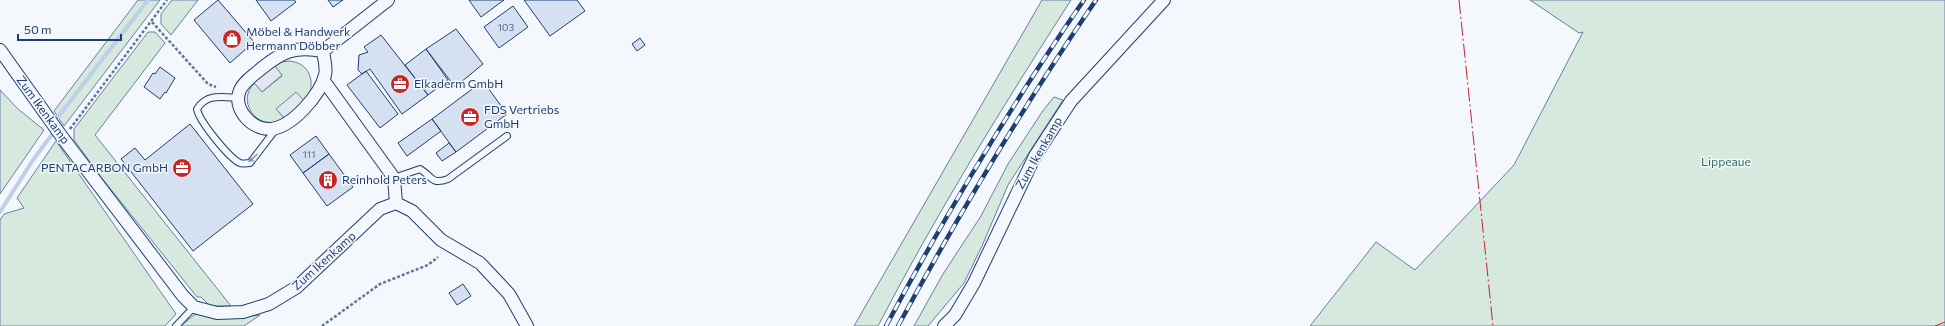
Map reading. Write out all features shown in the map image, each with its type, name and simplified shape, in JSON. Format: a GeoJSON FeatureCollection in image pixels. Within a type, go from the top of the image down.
{"type":"FeatureCollection","features":[{"type":"Feature","properties":{"kind":"street"},"geometry":{"type":"LineString","coordinates":[[323,51],[326,66],[324,81],[310,103],[284,125],[277,128],[262,129],[255,127],[243,114],[239,97],[241,89],[250,78],[279,55],[303,49],[323,51],[388,0]]}},
{"type":"Feature","properties":{"kind":"street","name":"Zum Ikenkamp"},"geometry":{"type":"LineString","coordinates":[[944,326],[954,321],[974,283],[1035,156],[1067,107],[1164,0]]}},
{"type":"Feature","properties":{"kind":"street","name":"Zum Ikenkamp"},"geometry":{"type":"LineString","coordinates":[[0,50],[62,137],[183,296],[194,307],[217,313],[243,312],[269,304],[297,287],[380,209],[396,203]]}},
{"type":"Feature","properties":{"kind":"street"},"geometry":{"type":"LineString","coordinates":[[324,81],[394,178],[396,203],[412,212],[441,240],[480,263],[509,294],[527,326]]}},
{"type":"Feature","properties":{"kind":"lane"},"geometry":{"type":"LineString","coordinates":[[239,97],[217,96],[201,102],[197,109],[202,123],[233,158],[241,163],[250,163],[277,128]]}},
{"type":"Feature","properties":{"kind":"lane"},"geometry":{"type":"LineString","coordinates":[[394,178],[420,169],[434,181],[438,182],[448,179],[507,136]]}},
{"type":"Feature","properties":{"kind":"lane"},"geometry":{"type":"LineString","coordinates":[[176,326],[194,307]]}},
{"type":"Feature","properties":{"kind":"path"},"geometry":{"type":"LineString","coordinates":[[62,137],[152,22],[167,0]]}},
{"type":"Feature","properties":{"kind":"path"},"geometry":{"type":"LineString","coordinates":[[152,22],[208,84],[239,97]]}},
{"type":"Feature","properties":{"kind":"path"},"geometry":{"type":"LineString","coordinates":[[322,326],[380,284],[428,265],[438,257]]}},
{"type":"Feature","properties":{"kind":"green space"},"geometry":{"type":"Polygon","coordinates":[[[138,0],[160,0],[64,126],[54,111],[138,0]]]}},
{"type":"Feature","properties":{"kind":"green space"},"geometry":{"type":"Polygon","coordinates":[[[172,0],[198,0],[171,35],[161,24],[161,14],[172,0]]]}},
{"type":"Feature","properties":{"kind":"green space"},"geometry":{"type":"Polygon","coordinates":[[[1042,0],[1071,0],[971,161],[923,243],[878,326],[854,326],[1042,0]]]}},
{"type":"Feature","properties":{"kind":"green space","name":"Lippeaue"},"geometry":{"type":"Polygon","coordinates":[[[1530,0],[1945,0],[1945,326],[1310,326],[1376,242],[1415,270],[1514,165],[1583,32],[1579,33],[1530,0]]]}},
{"type":"Feature","properties":{"kind":"green space"},"geometry":{"type":"Polygon","coordinates":[[[148,32],[155,32],[165,43],[95,135],[231,306],[210,306],[201,297],[197,297],[101,177],[74,140],[74,129],[148,32]]]}},
{"type":"Feature","properties":{"kind":"green space"},"geometry":{"type":"Polygon","coordinates":[[[281,62],[296,62],[304,67],[309,74],[311,79],[311,88],[307,97],[301,102],[277,109],[284,117],[276,122],[268,123],[260,120],[253,115],[249,107],[247,99],[249,91],[255,83],[262,92],[282,76],[274,66],[281,62]]]}},
{"type":"Feature","properties":{"kind":"green space"},"geometry":{"type":"Polygon","coordinates":[[[0,90],[18,109],[44,130],[0,194],[0,90]]]}},
{"type":"Feature","properties":{"kind":"green space"},"geometry":{"type":"Polygon","coordinates":[[[1054,97],[1063,100],[1008,185],[982,246],[964,283],[928,326],[914,326],[943,274],[981,216],[1008,164],[1042,112],[1054,97]]]}},
{"type":"Feature","properties":{"kind":"green space"},"geometry":{"type":"Polygon","coordinates":[[[56,141],[176,314],[165,326],[0,326],[0,220],[4,214],[24,208],[17,198],[56,141]]]}},
{"type":"Feature","properties":{"kind":"green space"},"geometry":{"type":"Polygon","coordinates":[[[198,314],[236,318],[260,315],[244,326],[181,326],[194,315],[198,314]]]}},
{"type":"Feature","properties":{"kind":"shaded area"},"geometry":{"type":"Polygon","coordinates":[[[271,61],[282,75],[262,92],[250,78],[271,61]]]}},
{"type":"Feature","properties":{"kind":"shaded area"},"geometry":{"type":"Polygon","coordinates":[[[296,92],[308,105],[288,122],[276,109],[296,92]]]}},
{"type":"Feature","properties":{"kind":"building"},"geometry":{"type":"Polygon","coordinates":[[[218,0],[254,42],[230,63],[194,20],[218,0]]]}},
{"type":"Feature","properties":{"kind":"building"},"geometry":{"type":"Polygon","coordinates":[[[256,0],[294,0],[296,2],[271,21],[256,0]]]}},
{"type":"Feature","properties":{"kind":"building"},"geometry":{"type":"Polygon","coordinates":[[[328,0],[343,0],[333,7],[328,0]]]}},
{"type":"Feature","properties":{"kind":"building"},"geometry":{"type":"Polygon","coordinates":[[[469,0],[504,0],[481,17],[469,0]]]}},
{"type":"Feature","properties":{"kind":"building"},"geometry":{"type":"Polygon","coordinates":[[[524,0],[577,0],[585,11],[550,36],[524,0]]]}},
{"type":"Feature","properties":{"kind":"building"},"geometry":{"type":"Polygon","coordinates":[[[513,6],[528,27],[499,48],[484,27],[513,6]]]}},
{"type":"Feature","properties":{"kind":"building"},"geometry":{"type":"Polygon","coordinates":[[[456,29],[483,64],[455,87],[426,49],[456,29]]]}},
{"type":"Feature","properties":{"kind":"building","name":"Elkaderm GmbH"},"geometry":{"type":"Polygon","coordinates":[[[381,35],[428,95],[402,114],[370,69],[362,74],[358,70],[359,55],[368,52],[364,47],[381,35]]]}},
{"type":"Feature","properties":{"kind":"building"},"geometry":{"type":"Polygon","coordinates":[[[640,38],[645,45],[637,51],[632,44],[640,38]]]}},
{"type":"Feature","properties":{"kind":"building"},"geometry":{"type":"Polygon","coordinates":[[[426,49],[448,80],[428,95],[405,65],[426,49]]]}},
{"type":"Feature","properties":{"kind":"building"},"geometry":{"type":"Polygon","coordinates":[[[160,67],[175,78],[166,93],[165,92],[160,99],[144,87],[153,73],[155,74],[160,67]]]}},
{"type":"Feature","properties":{"kind":"building"},"geometry":{"type":"Polygon","coordinates":[[[366,71],[398,114],[380,128],[347,85],[366,71]]]}},
{"type":"Feature","properties":{"kind":"building","name":"FDS Vertriebs GmbH"},"geometry":{"type":"Polygon","coordinates":[[[483,81],[507,114],[456,152],[432,119],[483,81]]]}},
{"type":"Feature","properties":{"kind":"building"},"geometry":{"type":"Polygon","coordinates":[[[432,119],[441,131],[407,156],[398,143],[432,119]]]}},
{"type":"Feature","properties":{"kind":"building"},"geometry":{"type":"Polygon","coordinates":[[[190,124],[253,204],[193,251],[121,159],[135,148],[145,160],[190,124]]]}},
{"type":"Feature","properties":{"kind":"building"},"geometry":{"type":"Polygon","coordinates":[[[316,136],[329,154],[303,173],[290,155],[316,136]]]}},
{"type":"Feature","properties":{"kind":"building"},"geometry":{"type":"Polygon","coordinates":[[[449,143],[456,152],[442,161],[436,153],[449,143]]]}},
{"type":"Feature","properties":{"kind":"building","name":"Reinhold Peters"},"geometry":{"type":"Polygon","coordinates":[[[329,154],[353,187],[327,206],[303,173],[329,154]]]}},
{"type":"Feature","properties":{"kind":"building"},"geometry":{"type":"Polygon","coordinates":[[[463,284],[471,296],[457,305],[449,293],[463,284]]]}},
{"type":"Feature","properties":{"kind":"waterway"},"geometry":{"type":"LineString","coordinates":[[58,117],[148,0]]}},
{"type":"Feature","properties":{"kind":"waterway"},"geometry":{"type":"LineString","coordinates":[[0,212],[33,160],[53,133]]}},
{"type":"Feature","properties":{"kind":"railway"},"geometry":{"type":"LineString","coordinates":[[886,326],[980,160],[1031,79],[1084,0]]}},
{"type":"Feature","properties":{"kind":"railway"},"geometry":{"type":"LineString","coordinates":[[898,326],[993,160],[1043,79],[1096,0]]}},
{"type":"Feature","properties":{"kind":"power"},"geometry":{"type":"LineString","coordinates":[[1459,0],[1493,326]]}},
{"type":"Feature","properties":{"kind":"power"},"geometry":{"type":"LineString","coordinates":[[1935,326],[1945,322]]}},
{"type":"Feature","properties":{"kind":"place","name":"Möbel & Handwerk Hermann Döbber"},"geometry":{"type":"Point","coordinates":[232,39]}},
{"type":"Feature","properties":{"kind":"place","name":"Elkaderm GmbH"},"geometry":{"type":"Point","coordinates":[400,84]}},
{"type":"Feature","properties":{"kind":"place","name":"FDS Vertriebs GmbH"},"geometry":{"type":"Point","coordinates":[470,117]}},
{"type":"Feature","properties":{"kind":"place","name":"PENTACARBON GmbH"},"geometry":{"type":"Point","coordinates":[182,168]}},
{"type":"Feature","properties":{"kind":"place","name":"Reinhold Peters"},"geometry":{"type":"Point","coordinates":[328,180]}}]}
